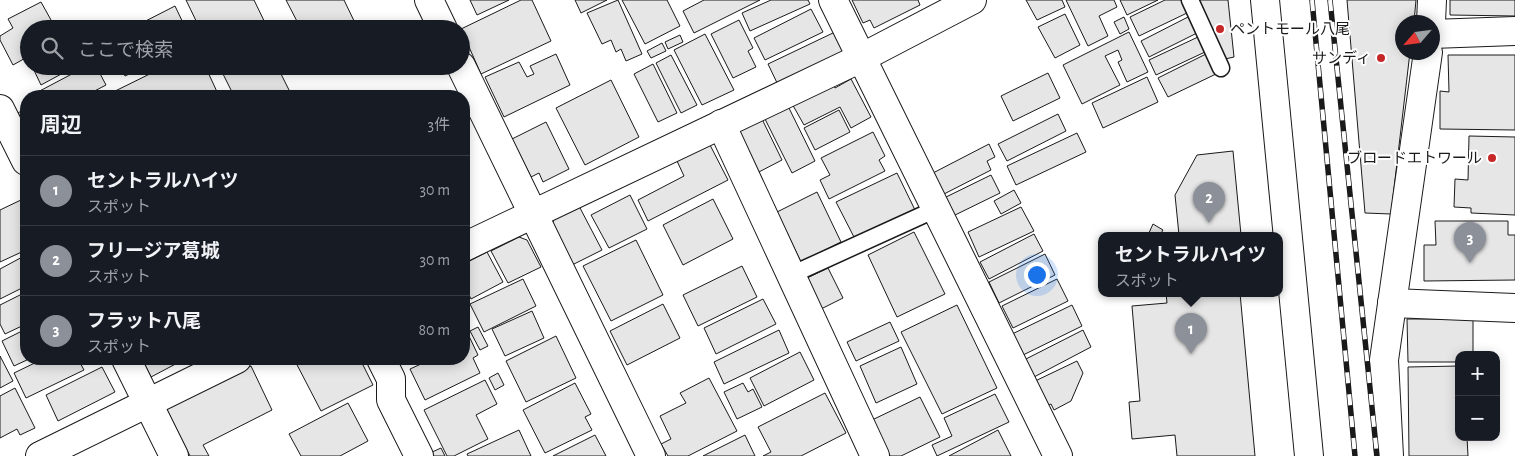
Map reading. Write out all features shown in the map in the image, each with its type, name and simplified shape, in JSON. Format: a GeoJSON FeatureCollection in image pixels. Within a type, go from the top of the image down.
{"type":"FeatureCollection","features":[{"type":"Feature","properties":{"kind":"street"},"geometry":{"type":"LineString","coordinates":[[429,0],[439,20]]}},
{"type":"Feature","properties":{"kind":"street"},"geometry":{"type":"LineString","coordinates":[[833,0],[1058,456]]}},
{"type":"Feature","properties":{"kind":"street"},"geometry":{"type":"LineString","coordinates":[[470,245],[861,58],[972,0]]}},
{"type":"Feature","properties":{"kind":"street"},"geometry":{"type":"LineString","coordinates":[[1265,0],[1309,456]]}},
{"type":"Feature","properties":{"kind":"street"},"geometry":{"type":"LineString","coordinates":[[1431,15],[1432,0]]}},
{"type":"Feature","properties":{"kind":"street"},"geometry":{"type":"LineString","coordinates":[[1440,34],[1515,31]]}},
{"type":"Feature","properties":{"kind":"street"},"geometry":{"type":"LineString","coordinates":[[1389,456],[1384,360],[1427,60]]}},
{"type":"Feature","properties":{"kind":"street"},"geometry":{"type":"LineString","coordinates":[[465,75],[650,456]]}},
{"type":"Feature","properties":{"kind":"street"},"geometry":{"type":"LineString","coordinates":[[0,109],[20,149]]}},
{"type":"Feature","properties":{"kind":"street"},"geometry":{"type":"LineString","coordinates":[[721,124],[875,456]]}},
{"type":"Feature","properties":{"kind":"street"},"geometry":{"type":"LineString","coordinates":[[1392,303],[1515,308]]}},
{"type":"Feature","properties":{"kind":"street"},"geometry":{"type":"LineString","coordinates":[[129,365],[174,456]]}},
{"type":"Feature","properties":{"kind":"street"},"geometry":{"type":"LineString","coordinates":[[40,456],[225,365]]}},
{"type":"Feature","properties":{"kind":"street"},"geometry":{"type":"LineString","coordinates":[[384,365],[391,379],[391,400],[419,456]]}},
{"type":"Feature","properties":{"kind":"lane"},"geometry":{"type":"LineString","coordinates":[[1190,0],[1221,68]]}},
{"type":"Feature","properties":{"kind":"lane"},"geometry":{"type":"LineString","coordinates":[[791,275],[936,209]]}},
{"type":"Feature","properties":{"kind":"building"},"geometry":{"type":"Polygon","coordinates":[[[186,0],[254,0],[264,20],[196,20],[186,0]]]}},
{"type":"Feature","properties":{"kind":"building"},"geometry":{"type":"Polygon","coordinates":[[[286,0],[344,0],[354,20],[296,20],[286,0]]]}},
{"type":"Feature","properties":{"kind":"building"},"geometry":{"type":"Polygon","coordinates":[[[470,0],[509,0],[477,15],[470,0]]]}},
{"type":"Feature","properties":{"kind":"building"},"geometry":{"type":"Polygon","coordinates":[[[521,0],[532,0],[551,41],[481,74],[470,49],[470,25],[521,0]]]}},
{"type":"Feature","properties":{"kind":"building"},"geometry":{"type":"Polygon","coordinates":[[[575,0],[607,0],[581,13],[575,0]]]}},
{"type":"Feature","properties":{"kind":"building"},"geometry":{"type":"Polygon","coordinates":[[[618,0],[642,54],[626,61],[621,49],[616,52],[611,40],[602,44],[587,13],[618,0]]]}},
{"type":"Feature","properties":{"kind":"building"},"geometry":{"type":"Polygon","coordinates":[[[622,0],[667,0],[680,26],[645,44],[622,0]]]}},
{"type":"Feature","properties":{"kind":"building"},"geometry":{"type":"Polygon","coordinates":[[[704,0],[760,0],[694,33],[683,11],[704,0]]]}},
{"type":"Feature","properties":{"kind":"building"},"geometry":{"type":"Polygon","coordinates":[[[771,0],[808,0],[810,4],[750,31],[742,13],[771,0]]]}},
{"type":"Feature","properties":{"kind":"building"},"geometry":{"type":"Polygon","coordinates":[[[852,0],[918,0],[920,5],[874,28],[870,20],[863,23],[852,0]]]}},
{"type":"Feature","properties":{"kind":"building"},"geometry":{"type":"Polygon","coordinates":[[[1026,0],[1062,0],[1065,7],[1037,20],[1026,0]]]}},
{"type":"Feature","properties":{"kind":"building"},"geometry":{"type":"Polygon","coordinates":[[[1066,0],[1114,0],[1117,7],[1099,16],[1108,36],[1088,46],[1066,0]]]}},
{"type":"Feature","properties":{"kind":"building"},"geometry":{"type":"Polygon","coordinates":[[[1120,0],[1158,0],[1127,15],[1120,0]]]}},
{"type":"Feature","properties":{"kind":"building"},"geometry":{"type":"Polygon","coordinates":[[[1165,0],[1181,0],[1187,13],[1139,36],[1130,17],[1165,0]]]}},
{"type":"Feature","properties":{"kind":"building","name":"ペントモール八尾"},"geometry":{"type":"Polygon","coordinates":[[[1196,0],[1228,0],[1234,57],[1225,59],[1196,0]]]}},
{"type":"Feature","properties":{"kind":"building"},"geometry":{"type":"Polygon","coordinates":[[[1347,0],[1416,0],[1415,15],[1395,15],[1395,60],[1409,60],[1391,214],[1365,213],[1347,0]]]}},
{"type":"Feature","properties":{"kind":"building"},"geometry":{"type":"Polygon","coordinates":[[[1450,0],[1515,0],[1515,16],[1450,15],[1450,0]]]}},
{"type":"Feature","properties":{"kind":"building"},"geometry":{"type":"Polygon","coordinates":[[[41,2],[51,20],[20,20],[20,61],[13,65],[0,40],[0,36],[13,28],[8,19],[41,2]]]}},
{"type":"Feature","properties":{"kind":"building"},"geometry":{"type":"Polygon","coordinates":[[[175,6],[182,20],[148,20],[175,6]]]}},
{"type":"Feature","properties":{"kind":"building"},"geometry":{"type":"Polygon","coordinates":[[[811,9],[823,32],[765,60],[754,38],[811,9]]]}},
{"type":"Feature","properties":{"kind":"building"},"geometry":{"type":"Polygon","coordinates":[[[1065,14],[1080,45],[1055,58],[1038,27],[1065,14]]]}},
{"type":"Feature","properties":{"kind":"building"},"geometry":{"type":"Polygon","coordinates":[[[1124,17],[1129,29],[1120,34],[1114,22],[1124,17]]]}},
{"type":"Feature","properties":{"kind":"building"},"geometry":{"type":"Polygon","coordinates":[[[1188,17],[1197,33],[1149,57],[1141,41],[1188,17]]]}},
{"type":"Feature","properties":{"kind":"building"},"geometry":{"type":"Polygon","coordinates":[[[739,20],[753,48],[748,51],[756,67],[733,78],[711,34],[739,20]]]}},
{"type":"Feature","properties":{"kind":"building"},"geometry":{"type":"Polygon","coordinates":[[[835,32],[846,55],[779,87],[768,64],[835,32]]]}},
{"type":"Feature","properties":{"kind":"building"},"geometry":{"type":"Polygon","coordinates":[[[1129,32],[1148,72],[1127,82],[1118,62],[1122,60],[1118,50],[1105,56],[1120,85],[1082,104],[1063,65],[1129,32]]]}},
{"type":"Feature","properties":{"kind":"building"},"geometry":{"type":"Polygon","coordinates":[[[705,34],[734,90],[702,105],[674,50],[705,34]]]}},
{"type":"Feature","properties":{"kind":"building"},"geometry":{"type":"Polygon","coordinates":[[[680,35],[683,42],[668,49],[665,42],[680,35]]]}},
{"type":"Feature","properties":{"kind":"building"},"geometry":{"type":"Polygon","coordinates":[[[1198,37],[1205,52],[1156,75],[1149,60],[1198,37]]]}},
{"type":"Feature","properties":{"kind":"building"},"geometry":{"type":"Polygon","coordinates":[[[662,43],[666,51],[651,58],[647,51],[662,43]]]}},
{"type":"Feature","properties":{"kind":"building"},"geometry":{"type":"Polygon","coordinates":[[[556,54],[570,85],[504,117],[485,77],[519,62],[527,77],[534,74],[530,66],[556,54]]]}},
{"type":"Feature","properties":{"kind":"building"},"geometry":{"type":"Polygon","coordinates":[[[1206,54],[1216,74],[1168,97],[1158,78],[1206,54]]]}},
{"type":"Feature","properties":{"kind":"building"},"geometry":{"type":"Polygon","coordinates":[[[671,55],[697,105],[681,113],[656,63],[671,55]]]}},
{"type":"Feature","properties":{"kind":"building"},"geometry":{"type":"Polygon","coordinates":[[[1448,55],[1515,55],[1515,130],[1440,129],[1440,91],[1449,92],[1448,55]]]}},
{"type":"Feature","properties":{"kind":"building"},"geometry":{"type":"Polygon","coordinates":[[[653,64],[677,113],[658,122],[634,74],[653,64]]]}},
{"type":"Feature","properties":{"kind":"building"},"geometry":{"type":"Polygon","coordinates":[[[1048,73],[1060,98],[1013,121],[1001,96],[1048,73]]]}},
{"type":"Feature","properties":{"kind":"building"},"geometry":{"type":"Polygon","coordinates":[[[36,75],[59,75],[41,85],[36,75]]]}},
{"type":"Feature","properties":{"kind":"building"},"geometry":{"type":"Polygon","coordinates":[[[70,75],[101,75],[106,85],[96,90],[42,90],[70,75]]]}},
{"type":"Feature","properties":{"kind":"building"},"geometry":{"type":"Polygon","coordinates":[[[148,75],[209,75],[216,90],[117,90],[148,75]]]}},
{"type":"Feature","properties":{"kind":"building"},"geometry":{"type":"Polygon","coordinates":[[[224,75],[282,75],[289,90],[231,90],[224,75]]]}},
{"type":"Feature","properties":{"kind":"building"},"geometry":{"type":"Polygon","coordinates":[[[1147,77],[1158,102],[1103,128],[1092,103],[1147,77]]]}},
{"type":"Feature","properties":{"kind":"building"},"geometry":{"type":"Polygon","coordinates":[[[851,79],[871,117],[851,128],[840,107],[804,125],[791,102],[832,81],[835,88],[851,79]]]}},
{"type":"Feature","properties":{"kind":"building"},"geometry":{"type":"Polygon","coordinates":[[[611,80],[639,137],[585,165],[556,108],[611,80]]]}},
{"type":"Feature","properties":{"kind":"building"},"geometry":{"type":"Polygon","coordinates":[[[787,104],[815,161],[792,173],[763,115],[787,104]]]}},
{"type":"Feature","properties":{"kind":"building"},"geometry":{"type":"Polygon","coordinates":[[[839,110],[850,132],[815,150],[804,128],[839,110]]]}},
{"type":"Feature","properties":{"kind":"building"},"geometry":{"type":"Polygon","coordinates":[[[1058,114],[1066,131],[1007,161],[998,144],[1058,114]]]}},
{"type":"Feature","properties":{"kind":"building"},"geometry":{"type":"Polygon","coordinates":[[[761,117],[782,160],[755,174],[733,129],[761,117]]]}},
{"type":"Feature","properties":{"kind":"building"},"geometry":{"type":"Polygon","coordinates":[[[546,122],[569,169],[543,182],[539,173],[531,177],[512,139],[546,122]]]}},
{"type":"Feature","properties":{"kind":"building"},"geometry":{"type":"Polygon","coordinates":[[[873,132],[885,156],[879,160],[885,171],[829,199],[820,180],[830,175],[821,158],[873,132]]]}},
{"type":"Feature","properties":{"kind":"building"},"geometry":{"type":"Polygon","coordinates":[[[1077,133],[1086,152],[1016,185],[1007,166],[1077,133]]]}},
{"type":"Feature","properties":{"kind":"building","name":"ブロードエトワール"},"geometry":{"type":"Polygon","coordinates":[[[1469,136],[1515,137],[1515,215],[1471,213],[1471,208],[1454,207],[1455,179],[1468,180],[1469,136]]]}},
{"type":"Feature","properties":{"kind":"building"},"geometry":{"type":"Polygon","coordinates":[[[989,144],[995,157],[987,161],[991,170],[944,194],[933,173],[989,144]]]}},
{"type":"Feature","properties":{"kind":"building"},"geometry":{"type":"Polygon","coordinates":[[[710,145],[728,180],[648,221],[638,200],[684,176],[677,161],[710,145]]]}},
{"type":"Feature","properties":{"kind":"building"},"geometry":{"type":"Polygon","coordinates":[[[1233,151],[1241,232],[1179,232],[1175,195],[1197,155],[1233,151]]]}},
{"type":"Feature","properties":{"kind":"building"},"geometry":{"type":"Polygon","coordinates":[[[897,173],[915,210],[855,239],[836,202],[897,173]]]}},
{"type":"Feature","properties":{"kind":"building"},"geometry":{"type":"Polygon","coordinates":[[[991,175],[1000,193],[951,217],[942,199],[991,175]]]}},
{"type":"Feature","properties":{"kind":"building"},"geometry":{"type":"Polygon","coordinates":[[[1014,190],[1021,203],[1001,214],[994,201],[1014,190]]]}},
{"type":"Feature","properties":{"kind":"building"},"geometry":{"type":"Polygon","coordinates":[[[817,192],[841,242],[801,262],[777,212],[817,192]]]}},
{"type":"Feature","properties":{"kind":"building"},"geometry":{"type":"Polygon","coordinates":[[[630,195],[647,229],[609,248],[591,215],[630,195]]]}},
{"type":"Feature","properties":{"kind":"building"},"geometry":{"type":"Polygon","coordinates":[[[713,199],[733,239],[683,265],[663,225],[713,199]]]}},
{"type":"Feature","properties":{"kind":"building"},"geometry":{"type":"Polygon","coordinates":[[[20,200],[20,253],[0,262],[0,210],[20,200]]]}},
{"type":"Feature","properties":{"kind":"building"},"geometry":{"type":"Polygon","coordinates":[[[579,206],[602,250],[572,265],[554,230],[553,220],[579,206]]]}},
{"type":"Feature","properties":{"kind":"building"},"geometry":{"type":"Polygon","coordinates":[[[1021,207],[1034,231],[979,257],[968,232],[1021,207]]]}},
{"type":"Feature","properties":{"kind":"building"},"geometry":{"type":"Polygon","coordinates":[[[1435,221],[1508,221],[1508,235],[1515,235],[1515,280],[1424,281],[1424,245],[1436,245],[1435,221]]]}},
{"type":"Feature","properties":{"kind":"building"},"geometry":{"type":"Polygon","coordinates":[[[1153,224],[1163,230],[1162,232],[1149,232],[1153,224]]]}},
{"type":"Feature","properties":{"kind":"building"},"geometry":{"type":"Polygon","coordinates":[[[914,232],[945,294],[897,317],[868,255],[914,232]]]}},
{"type":"Feature","properties":{"kind":"building"},"geometry":{"type":"Polygon","coordinates":[[[1034,234],[1043,251],[989,279],[980,262],[1034,234]]]}},
{"type":"Feature","properties":{"kind":"building"},"geometry":{"type":"Polygon","coordinates":[[[519,237],[527,240],[541,267],[508,283],[491,251],[519,237]]]}},
{"type":"Feature","properties":{"kind":"building"},"geometry":{"type":"Polygon","coordinates":[[[636,240],[663,295],[611,321],[583,266],[636,240]]]}},
{"type":"Feature","properties":{"kind":"building"},"geometry":{"type":"Polygon","coordinates":[[[487,252],[503,282],[471,299],[470,261],[487,252]]]}},
{"type":"Feature","properties":{"kind":"building"},"geometry":{"type":"Polygon","coordinates":[[[1045,254],[1055,275],[999,303],[989,282],[1045,254]]]}},
{"type":"Feature","properties":{"kind":"building"},"geometry":{"type":"Polygon","coordinates":[[[20,258],[20,289],[0,299],[0,269],[20,258]]]}},
{"type":"Feature","properties":{"kind":"building"},"geometry":{"type":"Polygon","coordinates":[[[742,266],[757,297],[698,326],[683,295],[742,266]]]}},
{"type":"Feature","properties":{"kind":"building"},"geometry":{"type":"Polygon","coordinates":[[[828,268],[843,298],[819,310],[805,279],[828,268]]]}},
{"type":"Feature","properties":{"kind":"building"},"geometry":{"type":"Polygon","coordinates":[[[523,279],[536,306],[484,332],[470,304],[523,279]]]}},
{"type":"Feature","properties":{"kind":"building"},"geometry":{"type":"Polygon","coordinates":[[[1057,279],[1068,301],[1013,328],[1002,306],[1057,279]]]}},
{"type":"Feature","properties":{"kind":"building"},"geometry":{"type":"Polygon","coordinates":[[[20,295],[20,327],[5,334],[0,324],[0,305],[20,295]]]}},
{"type":"Feature","properties":{"kind":"building"},"geometry":{"type":"Polygon","coordinates":[[[1166,297],[1240,297],[1255,456],[1177,456],[1175,435],[1132,439],[1129,402],[1140,401],[1132,306],[1167,303],[1166,297]]]}},
{"type":"Feature","properties":{"kind":"building"},"geometry":{"type":"Polygon","coordinates":[[[763,299],[776,324],[716,354],[704,328],[763,299]]]}},
{"type":"Feature","properties":{"kind":"building"},"geometry":{"type":"Polygon","coordinates":[[[663,304],[680,338],[627,365],[610,331],[663,304]]]}},
{"type":"Feature","properties":{"kind":"building"},"geometry":{"type":"Polygon","coordinates":[[[957,305],[997,388],[942,414],[901,332],[957,305]]]}},
{"type":"Feature","properties":{"kind":"building"},"geometry":{"type":"Polygon","coordinates":[[[1072,305],[1082,326],[1019,357],[1008,336],[1072,305]]]}},
{"type":"Feature","properties":{"kind":"building"},"geometry":{"type":"Polygon","coordinates":[[[532,311],[544,338],[505,356],[492,329],[532,311]]]}},
{"type":"Feature","properties":{"kind":"building"},"geometry":{"type":"Polygon","coordinates":[[[1407,319],[1473,319],[1473,351],[1455,351],[1455,362],[1408,362],[1407,319]]]}},
{"type":"Feature","properties":{"kind":"building"},"geometry":{"type":"Polygon","coordinates":[[[890,322],[899,341],[856,361],[847,342],[890,322]]]}},
{"type":"Feature","properties":{"kind":"building"},"geometry":{"type":"Polygon","coordinates":[[[478,327],[488,346],[480,350],[470,331],[478,327]]]}},
{"type":"Feature","properties":{"kind":"building"},"geometry":{"type":"Polygon","coordinates":[[[779,330],[789,353],[724,384],[714,362],[779,330]]]}},
{"type":"Feature","properties":{"kind":"building"},"geometry":{"type":"Polygon","coordinates":[[[1083,330],[1091,347],[1034,377],[1024,360],[1083,330]]]}},
{"type":"Feature","properties":{"kind":"building"},"geometry":{"type":"Polygon","coordinates":[[[20,332],[20,363],[14,366],[2,341],[20,332]]]}},
{"type":"Feature","properties":{"kind":"building"},"geometry":{"type":"Polygon","coordinates":[[[556,336],[576,378],[526,402],[506,361],[556,336]]]}},
{"type":"Feature","properties":{"kind":"building"},"geometry":{"type":"Polygon","coordinates":[[[470,338],[478,355],[473,358],[480,373],[425,400],[410,369],[419,365],[470,365],[470,338]]]}},
{"type":"Feature","properties":{"kind":"building"},"geometry":{"type":"Polygon","coordinates":[[[901,347],[917,384],[876,403],[860,366],[901,347]]]}},
{"type":"Feature","properties":{"kind":"building"},"geometry":{"type":"Polygon","coordinates":[[[800,352],[814,380],[764,406],[750,378],[800,352]]]}},
{"type":"Feature","properties":{"kind":"building"},"geometry":{"type":"Polygon","coordinates":[[[0,356],[13,381],[0,388],[0,356]]]}},
{"type":"Feature","properties":{"kind":"building"},"geometry":{"type":"Polygon","coordinates":[[[1077,361],[1083,373],[1071,401],[1054,410],[1051,404],[1042,408],[1031,383],[1077,361]]]}},
{"type":"Feature","properties":{"kind":"building"},"geometry":{"type":"Polygon","coordinates":[[[31,365],[81,365],[84,370],[26,398],[14,373],[31,365]]]}},
{"type":"Feature","properties":{"kind":"building"},"geometry":{"type":"Polygon","coordinates":[[[145,365],[174,365],[151,377],[145,365]]]}},
{"type":"Feature","properties":{"kind":"building"},"geometry":{"type":"Polygon","coordinates":[[[297,365],[363,365],[373,385],[321,411],[297,365]]]}},
{"type":"Feature","properties":{"kind":"building"},"geometry":{"type":"Polygon","coordinates":[[[251,366],[272,410],[203,445],[209,456],[190,456],[166,408],[251,366]]]}},
{"type":"Feature","properties":{"kind":"building"},"geometry":{"type":"Polygon","coordinates":[[[1455,366],[1455,441],[1467,441],[1468,456],[1409,456],[1408,367],[1455,366]]]}},
{"type":"Feature","properties":{"kind":"building"},"geometry":{"type":"Polygon","coordinates":[[[102,367],[115,392],[58,421],[46,395],[102,367]]]}},
{"type":"Feature","properties":{"kind":"building"},"geometry":{"type":"Polygon","coordinates":[[[498,373],[504,385],[495,390],[489,378],[498,373]]]}},
{"type":"Feature","properties":{"kind":"building"},"geometry":{"type":"Polygon","coordinates":[[[709,378],[737,431],[688,456],[668,456],[661,444],[671,439],[660,416],[686,403],[680,393],[709,378]]]}},
{"type":"Feature","properties":{"kind":"building"},"geometry":{"type":"Polygon","coordinates":[[[485,380],[497,404],[476,415],[488,439],[454,456],[447,456],[424,410],[485,380]]]}},
{"type":"Feature","properties":{"kind":"building"},"geometry":{"type":"Polygon","coordinates":[[[575,383],[591,414],[585,417],[592,430],[545,453],[523,410],[575,383]]]}},
{"type":"Feature","properties":{"kind":"building"},"geometry":{"type":"Polygon","coordinates":[[[743,383],[748,392],[753,389],[762,407],[737,419],[724,392],[743,383]]]}},
{"type":"Feature","properties":{"kind":"building"},"geometry":{"type":"Polygon","coordinates":[[[15,388],[35,428],[20,435],[17,429],[0,438],[0,396],[15,388]]]}},
{"type":"Feature","properties":{"kind":"building"},"geometry":{"type":"Polygon","coordinates":[[[825,393],[846,433],[801,456],[763,456],[771,452],[758,427],[825,393]]]}},
{"type":"Feature","properties":{"kind":"building"},"geometry":{"type":"Polygon","coordinates":[[[995,394],[1009,422],[937,456],[932,445],[952,436],[944,418],[995,394]]]}},
{"type":"Feature","properties":{"kind":"building"},"geometry":{"type":"Polygon","coordinates":[[[920,397],[940,437],[901,456],[890,456],[872,420],[920,397]]]}},
{"type":"Feature","properties":{"kind":"building"},"geometry":{"type":"Polygon","coordinates":[[[348,403],[368,441],[340,456],[301,456],[289,434],[348,403]]]}},
{"type":"Feature","properties":{"kind":"building"},"geometry":{"type":"Polygon","coordinates":[[[519,430],[531,456],[468,456],[467,454],[519,430]]]}},
{"type":"Feature","properties":{"kind":"building"},"geometry":{"type":"Polygon","coordinates":[[[998,430],[1011,456],[949,456],[998,430]]]}},
{"type":"Feature","properties":{"kind":"building"},"geometry":{"type":"Polygon","coordinates":[[[595,435],[606,456],[553,456],[595,435]]]}},
{"type":"Feature","properties":{"kind":"building"},"geometry":{"type":"Polygon","coordinates":[[[745,435],[755,456],[703,456],[745,435]]]}},
{"type":"Feature","properties":{"kind":"building"},"geometry":{"type":"Polygon","coordinates":[[[441,448],[445,456],[432,456],[430,453],[441,448]]]}},
{"type":"Feature","properties":{"kind":"railway"},"geometry":{"type":"LineString","coordinates":[[1312,0],[1355,456]]}},
{"type":"Feature","properties":{"kind":"railway"},"geometry":{"type":"LineString","coordinates":[[1330,0],[1377,456]]}},
{"type":"Feature","properties":{"kind":"place","name":"ペントモール八尾"},"geometry":{"type":"Point","coordinates":[1220,29]}},
{"type":"Feature","properties":{"kind":"place","name":"サンディ"},"geometry":{"type":"Point","coordinates":[1381,58]}},
{"type":"Feature","properties":{"kind":"place","name":"ブロードエトワール"},"geometry":{"type":"Point","coordinates":[1492,158]}},
{"type":"Feature","properties":{"kind":"place","name":"フリージア葛城"},"geometry":{"type":"Point","coordinates":[1209,223]}},
{"type":"Feature","properties":{"kind":"place","name":"フラット八尾"},"geometry":{"type":"Point","coordinates":[1470,263]}},
{"type":"Feature","properties":{"kind":"place","name":"セントラルハイツ"},"geometry":{"type":"Point","coordinates":[1191,354]}}]}
